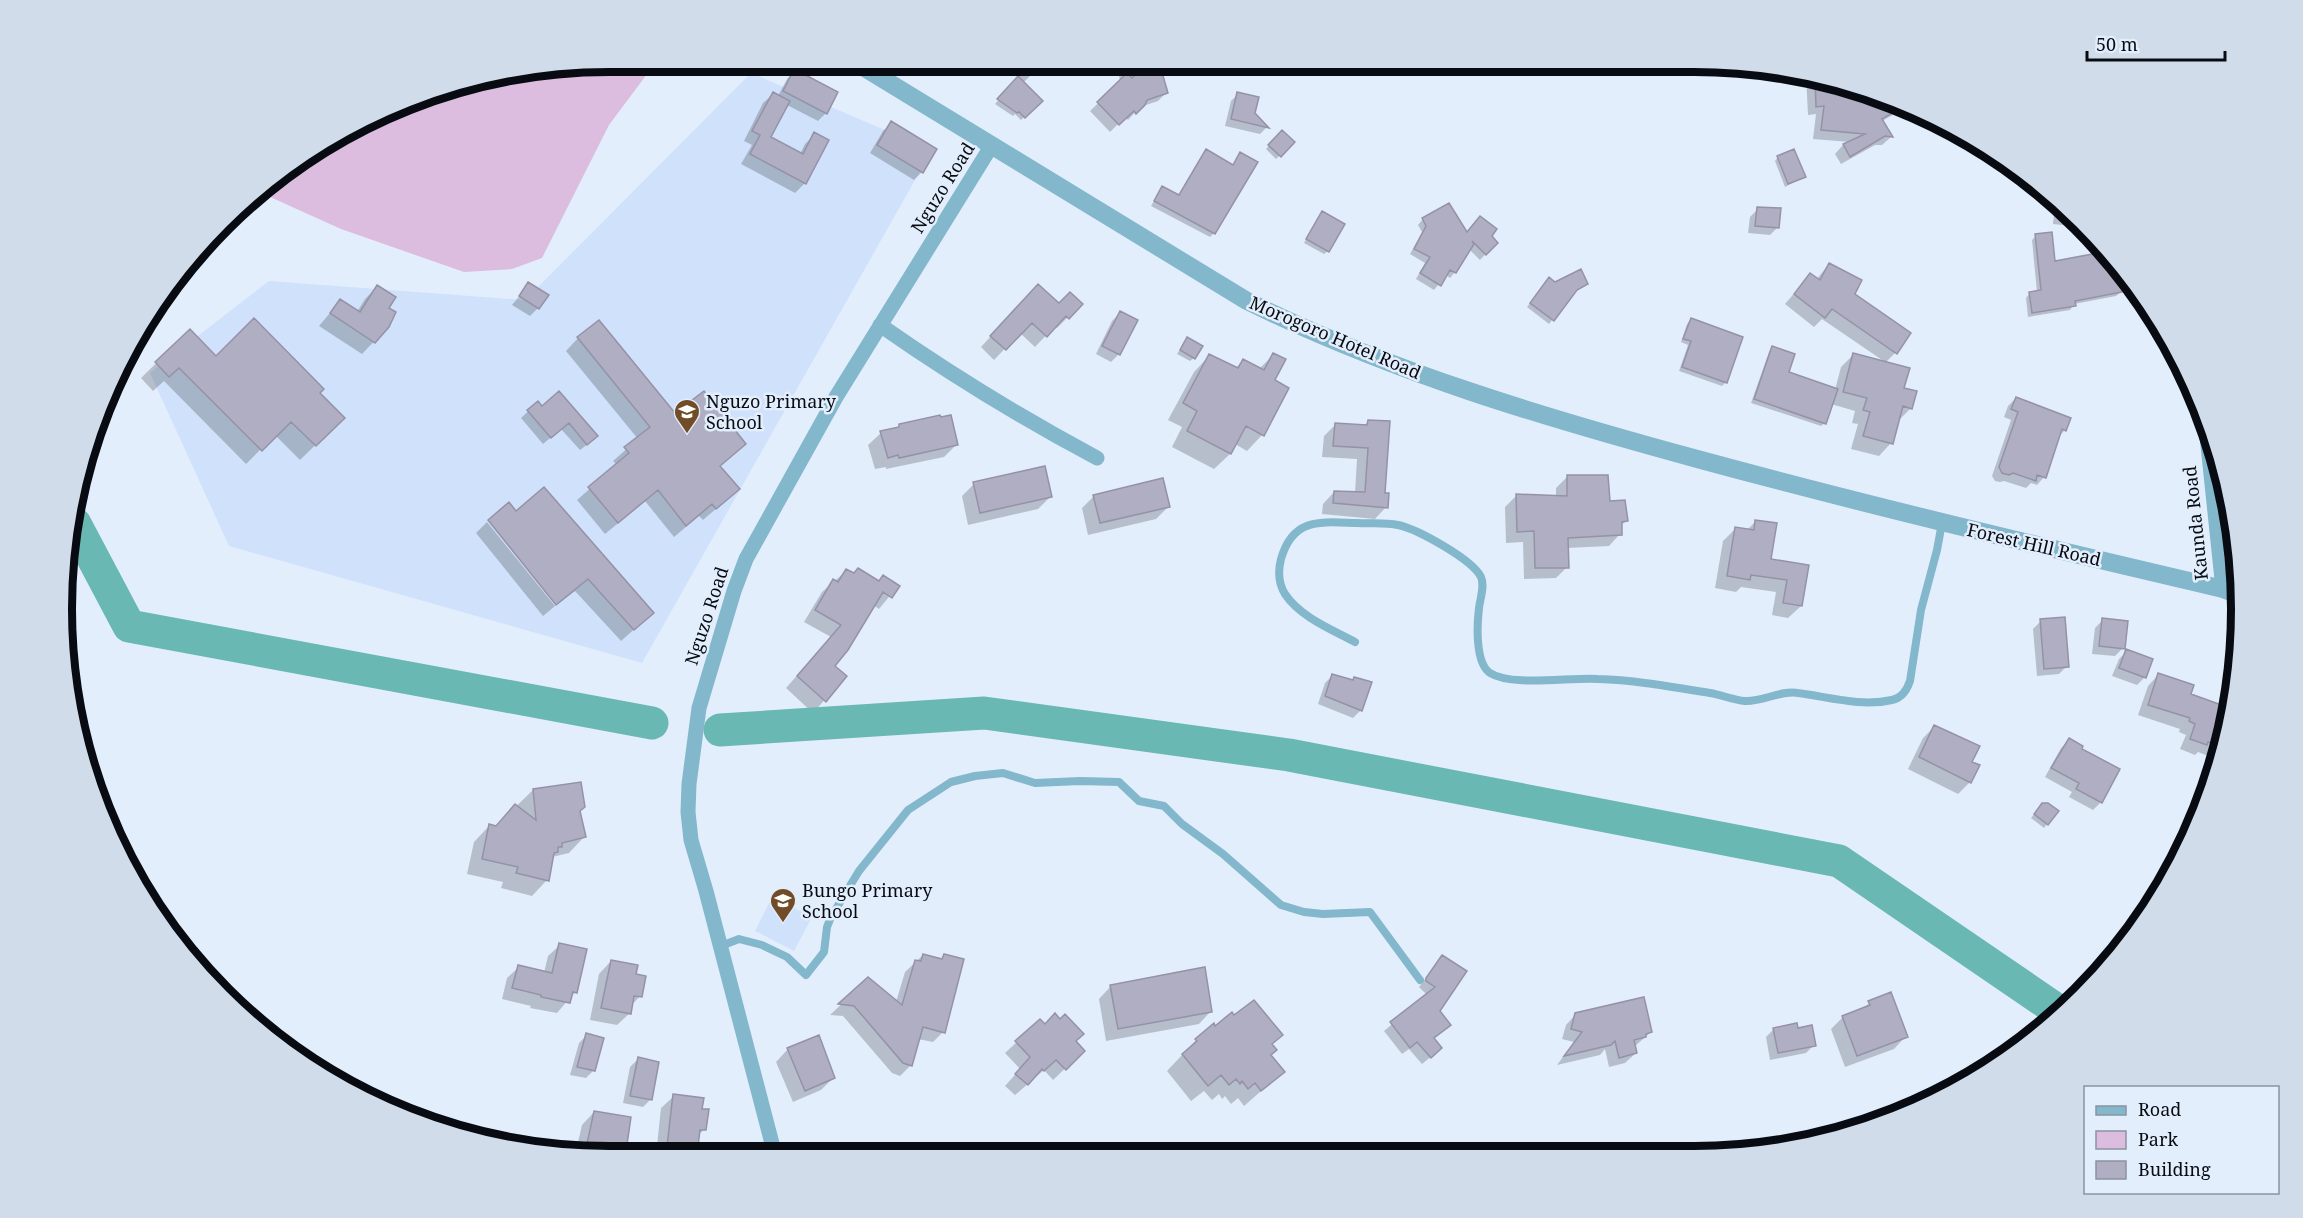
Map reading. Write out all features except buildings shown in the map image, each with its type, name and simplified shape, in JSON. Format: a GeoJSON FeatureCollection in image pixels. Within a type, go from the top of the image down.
{"type":"FeatureCollection","features":[{"type":"Feature","properties":{"kind":"street","name":"Morogoro Hotel Road"},"geometry":{"type":"LineString","coordinates":[[872,72],[993,144],[1247,302],[1296,326],[1399,367],[1599,432],[1830,495]]}},
{"type":"Feature","properties":{"kind":"street","name":"Nguzo Road"},"geometry":{"type":"LineString","coordinates":[[773,1146],[691,840],[688,812],[692,752],[699,708],[734,591],[746,559],[836,398],[993,144]]}},
{"type":"Feature","properties":{"kind":"street"},"geometry":{"type":"LineString","coordinates":[[880,325],[942,368],[1028,422],[1097,458]]}},
{"type":"Feature","properties":{"kind":"street","name":"Kaunda Road"},"geometry":{"type":"LineString","coordinates":[[2213,469],[2230,588]]}},
{"type":"Feature","properties":{"kind":"street","name":"Forest Hill Road"},"geometry":{"type":"LineString","coordinates":[[1830,495],[2231,592]]}},
{"type":"Feature","properties":{"kind":"lane"},"geometry":{"type":"LineString","coordinates":[[1355,642],[1304,612],[1282,590],[1279,580],[1283,553],[1293,534],[1303,527],[1335,522],[1397,524],[1426,536],[1459,556],[1477,572],[1482,583],[1478,636],[1482,662],[1490,672],[1503,678],[1626,681],[1747,701],[1791,692],[1857,702],[1894,700],[1905,692],[1910,681],[1921,610],[1937,550],[1941,523]]}},
{"type":"Feature","properties":{"kind":"lane"},"geometry":{"type":"LineString","coordinates":[[720,943],[726,944],[739,939],[762,945],[787,957],[806,975],[824,952],[827,927],[831,917],[859,871],[908,810],[951,782],[975,776],[1003,773],[1035,783],[1119,782],[1139,801],[1164,806],[1182,824],[1223,854],[1281,905],[1304,912],[1370,912],[1420,980]]}},
{"type":"Feature","properties":{"kind":"shaded area"},"geometry":{"type":"Polygon","coordinates":[[[751,73],[932,150],[642,663],[229,546],[150,373],[269,281],[525,300],[751,73]]]}},
{"type":"Feature","properties":{"kind":"shaded area","name":"Bungo Primary School"},"geometry":{"type":"Polygon","coordinates":[[[772,897],[812,917],[794,951],[755,931],[772,897]]]}},
{"type":"Feature","properties":{"kind":"green space"},"geometry":{"type":"Polygon","coordinates":[[[649,72],[609,125],[542,258],[512,269],[464,272],[341,229],[267,195],[340,144],[371,127],[436,100],[504,82],[539,77],[574,73],[649,72]]]}},
{"type":"Feature","properties":{"kind":"waterway"},"geometry":{"type":"LineString","coordinates":[[78,530],[129,626],[652,723]]}},
{"type":"Feature","properties":{"kind":"waterway"},"geometry":{"type":"LineString","coordinates":[[720,730],[984,713],[1289,755],[1839,861],[2054,1008]]}},
{"type":"Feature","properties":{"kind":"place","name":"Nguzo Primary School"},"geometry":{"type":"Point","coordinates":[687,435]}},
{"type":"Feature","properties":{"kind":"place","name":"Bungo Primary School"},"geometry":{"type":"Point","coordinates":[783,924]}}]}
